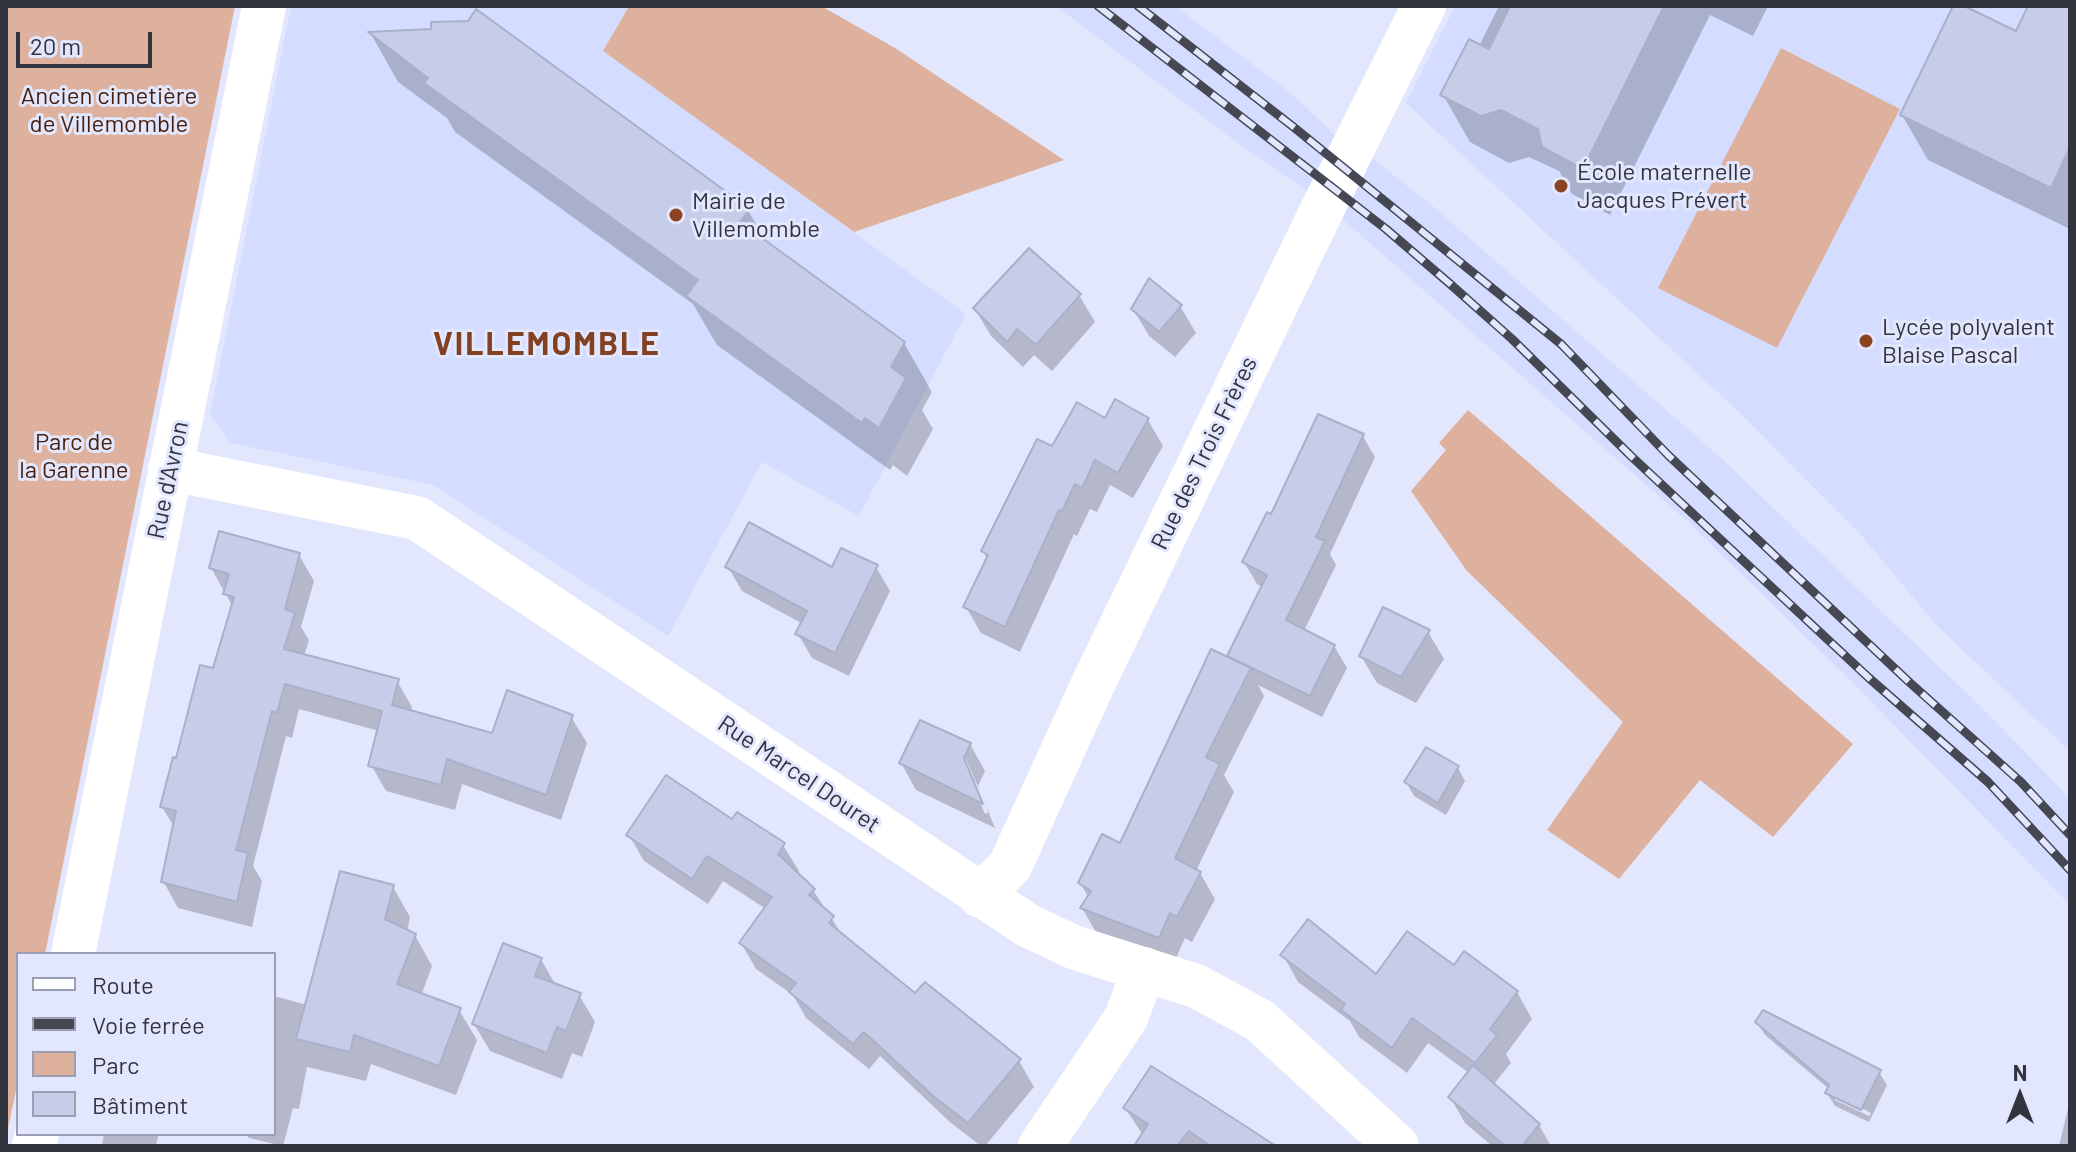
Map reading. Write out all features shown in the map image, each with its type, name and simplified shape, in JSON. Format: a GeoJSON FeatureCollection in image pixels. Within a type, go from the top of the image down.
{"type":"FeatureCollection","features":[{"type":"Feature","properties":{"kind":"street","name":"Rue d'Avron"},"geometry":{"type":"LineString","coordinates":[[73,952],[264,6]]}},
{"type":"Feature","properties":{"kind":"street","name":"Rue des Trois Frères"},"geometry":{"type":"LineString","coordinates":[[980,896],[1010,866],[1093,684],[1424,6]]}},
{"type":"Feature","properties":{"kind":"street","name":"Rue Marcel Douret"},"geometry":{"type":"LineString","coordinates":[[170,469],[417,518],[1027,925],[1073,947],[1196,986],[1259,1020],[1397,1146]]}},
{"type":"Feature","properties":{"kind":"street"},"geometry":{"type":"LineString","coordinates":[[1040,1146],[1126,1018],[1144,969]]}},
{"type":"Feature","properties":{"kind":"shaded area"},"geometry":{"type":"Polygon","coordinates":[[[291,6],[628,6],[604,51],[966,314],[859,516],[762,462],[668,636],[433,485],[231,443],[210,415],[291,6]]]}},
{"type":"Feature","properties":{"kind":"shaded area"},"geometry":{"type":"Polygon","coordinates":[[[1056,6],[1175,6],[1292,94],[1342,142],[1312,194],[1238,143],[1056,6]]]}},
{"type":"Feature","properties":{"kind":"shaded area","name":"Lycée polyvalent Blaise Pascal"},"geometry":{"type":"Polygon","coordinates":[[[1455,6],[2070,6],[2070,751],[1938,627],[1861,535],[1739,412],[1406,103],[1455,6]]]}},
{"type":"Feature","properties":{"kind":"shaded area"},"geometry":{"type":"Polygon","coordinates":[[[1368,155],[1428,202],[1721,458],[1976,702],[2070,798],[2070,905],[1857,687],[1686,520],[1339,216],[1368,155]]]}},
{"type":"Feature","properties":{"kind":"green space"},"geometry":{"type":"Polygon","coordinates":[[[6,6],[235,6],[45,952],[16,952],[16,1090],[6,1138],[6,6]]]}},
{"type":"Feature","properties":{"kind":"green space"},"geometry":{"type":"Polygon","coordinates":[[[629,6],[821,6],[895,48],[1064,160],[854,232],[603,51],[629,6]]]}},
{"type":"Feature","properties":{"kind":"green space"},"geometry":{"type":"Polygon","coordinates":[[[1781,48],[1900,109],[1777,348],[1658,288],[1781,48]]]}},
{"type":"Feature","properties":{"kind":"green space"},"geometry":{"type":"Polygon","coordinates":[[[1468,410],[1853,744],[1773,837],[1700,780],[1619,879],[1547,830],[1623,722],[1467,571],[1411,491],[1446,450],[1439,443],[1468,410]]]}},
{"type":"Feature","properties":{"kind":"building","name":"École maternelle Jacques Prévert"},"geometry":{"type":"Polygon","coordinates":[[[1510,6],[1664,6],[1583,169],[1542,147],[1538,129],[1501,110],[1481,116],[1440,95],[1469,39],[1489,49],[1510,6]]]}},
{"type":"Feature","properties":{"kind":"building"},"geometry":{"type":"Polygon","coordinates":[[[1953,6],[1964,6],[2016,31],[2028,6],[2070,6],[2070,147],[2051,188],[1900,115],[1953,6]]]}},
{"type":"Feature","properties":{"kind":"building","name":"Mairie de Villemomble"},"geometry":{"type":"Polygon","coordinates":[[[476,9],[750,209],[740,222],[905,342],[891,367],[906,378],[879,428],[865,418],[862,423],[686,296],[698,280],[424,83],[428,78],[368,32],[431,29],[431,22],[468,21],[476,9]]]}},
{"type":"Feature","properties":{"kind":"building"},"geometry":{"type":"Polygon","coordinates":[[[1029,248],[1081,294],[1036,345],[1017,329],[1007,342],[973,308],[1029,248]]]}},
{"type":"Feature","properties":{"kind":"building"},"geometry":{"type":"Polygon","coordinates":[[[1149,278],[1182,305],[1159,332],[1131,309],[1149,278]]]}},
{"type":"Feature","properties":{"kind":"building"},"geometry":{"type":"Polygon","coordinates":[[[1115,399],[1149,418],[1118,473],[1095,460],[1082,488],[1075,484],[1062,511],[1059,510],[1005,627],[963,607],[988,555],[981,551],[1037,439],[1052,446],[1077,402],[1105,418],[1115,399]]]}},
{"type":"Feature","properties":{"kind":"building"},"geometry":{"type":"Polygon","coordinates":[[[1318,414],[1364,434],[1316,537],[1325,541],[1286,620],[1335,645],[1310,696],[1227,656],[1267,575],[1242,562],[1267,512],[1271,514],[1318,414]]]}},
{"type":"Feature","properties":{"kind":"building"},"geometry":{"type":"Polygon","coordinates":[[[749,522],[832,567],[841,548],[878,565],[835,653],[795,634],[807,611],[725,567],[749,522]]]}},
{"type":"Feature","properties":{"kind":"building"},"geometry":{"type":"Polygon","coordinates":[[[219,531],[300,553],[285,609],[295,613],[284,649],[399,679],[392,705],[492,733],[507,690],[573,715],[546,795],[447,759],[441,785],[368,766],[382,711],[285,684],[277,713],[272,711],[236,850],[248,853],[237,902],[161,882],[176,811],[160,807],[200,665],[213,668],[234,597],[223,594],[229,574],[209,568],[219,531]]]}},
{"type":"Feature","properties":{"kind":"building"},"geometry":{"type":"Polygon","coordinates":[[[1383,607],[1430,630],[1401,677],[1359,656],[1383,607]]]}},
{"type":"Feature","properties":{"kind":"building"},"geometry":{"type":"Polygon","coordinates":[[[1211,649],[1251,668],[1206,757],[1220,764],[1175,858],[1201,872],[1177,917],[1170,913],[1159,938],[1080,908],[1091,891],[1078,883],[1102,834],[1120,843],[1211,649]]]}},
{"type":"Feature","properties":{"kind":"building"},"geometry":{"type":"Polygon","coordinates":[[[920,720],[971,743],[964,758],[983,804],[899,763],[920,720]]]}},
{"type":"Feature","properties":{"kind":"building"},"geometry":{"type":"Polygon","coordinates":[[[1426,747],[1459,766],[1438,803],[1404,782],[1426,747]]]}},
{"type":"Feature","properties":{"kind":"building"},"geometry":{"type":"Polygon","coordinates":[[[666,775],[732,819],[737,812],[785,843],[778,854],[815,889],[809,895],[834,916],[829,923],[915,993],[925,982],[1021,1059],[968,1123],[933,1096],[864,1032],[853,1044],[789,992],[796,983],[739,943],[772,897],[707,856],[692,879],[626,835],[666,775]]]}},
{"type":"Feature","properties":{"kind":"building"},"geometry":{"type":"Polygon","coordinates":[[[340,871],[394,885],[385,919],[416,934],[397,984],[461,1008],[439,1066],[354,1035],[350,1052],[296,1039],[340,871]]]}},
{"type":"Feature","properties":{"kind":"building"},"geometry":{"type":"Polygon","coordinates":[[[1308,919],[1376,974],[1407,931],[1454,965],[1464,951],[1518,991],[1490,1029],[1497,1035],[1475,1063],[1412,1018],[1392,1048],[1341,1010],[1345,1004],[1280,955],[1308,919]]]}},
{"type":"Feature","properties":{"kind":"building"},"geometry":{"type":"Polygon","coordinates":[[[503,943],[542,958],[535,976],[581,993],[566,1031],[557,1027],[547,1053],[472,1024],[503,943]]]}},
{"type":"Feature","properties":{"kind":"building"},"geometry":{"type":"Polygon","coordinates":[[[1763,1010],[1881,1070],[1861,1110],[1825,1093],[1829,1085],[1755,1022],[1763,1010]]]}},
{"type":"Feature","properties":{"kind":"building"},"geometry":{"type":"Polygon","coordinates":[[[1473,1065],[1540,1124],[1522,1146],[1505,1146],[1448,1097],[1473,1065]]]}},
{"type":"Feature","properties":{"kind":"building"},"geometry":{"type":"Polygon","coordinates":[[[1151,1066],[1276,1146],[1210,1146],[1189,1131],[1177,1146],[1134,1146],[1148,1124],[1123,1108],[1151,1066]]]}},
{"type":"Feature","properties":{"kind":"railway"},"geometry":{"type":"LineString","coordinates":[[1098,6],[1386,229],[1449,283],[1869,678],[1988,782],[2070,870]]}},
{"type":"Feature","properties":{"kind":"railway"},"geometry":{"type":"LineString","coordinates":[[1138,6],[1291,125],[1561,344],[1668,455],[1908,681],[2021,782],[2070,835]]}},
{"type":"Feature","properties":{"kind":"place","name":"École maternelle Jacques Prévert"},"geometry":{"type":"Point","coordinates":[1561,186]}},
{"type":"Feature","properties":{"kind":"place","name":"Mairie de Villemomble"},"geometry":{"type":"Point","coordinates":[676,215]}},
{"type":"Feature","properties":{"kind":"place","name":"Lycée polyvalent Blaise Pascal"},"geometry":{"type":"Point","coordinates":[1866,341]}},
{"type":"Feature","properties":{"kind":"district","name":"VILLEMOMBLE"},"geometry":{"type":"Point","coordinates":[547,344]}},
{"type":"Feature","properties":{"kind":"park label","name":"Ancien cimetière de Villemomble"},"geometry":{"type":"Point","coordinates":[109,110]}},
{"type":"Feature","properties":{"kind":"park label","name":"Parc de la Garenne"},"geometry":{"type":"Point","coordinates":[74,456]}}]}
